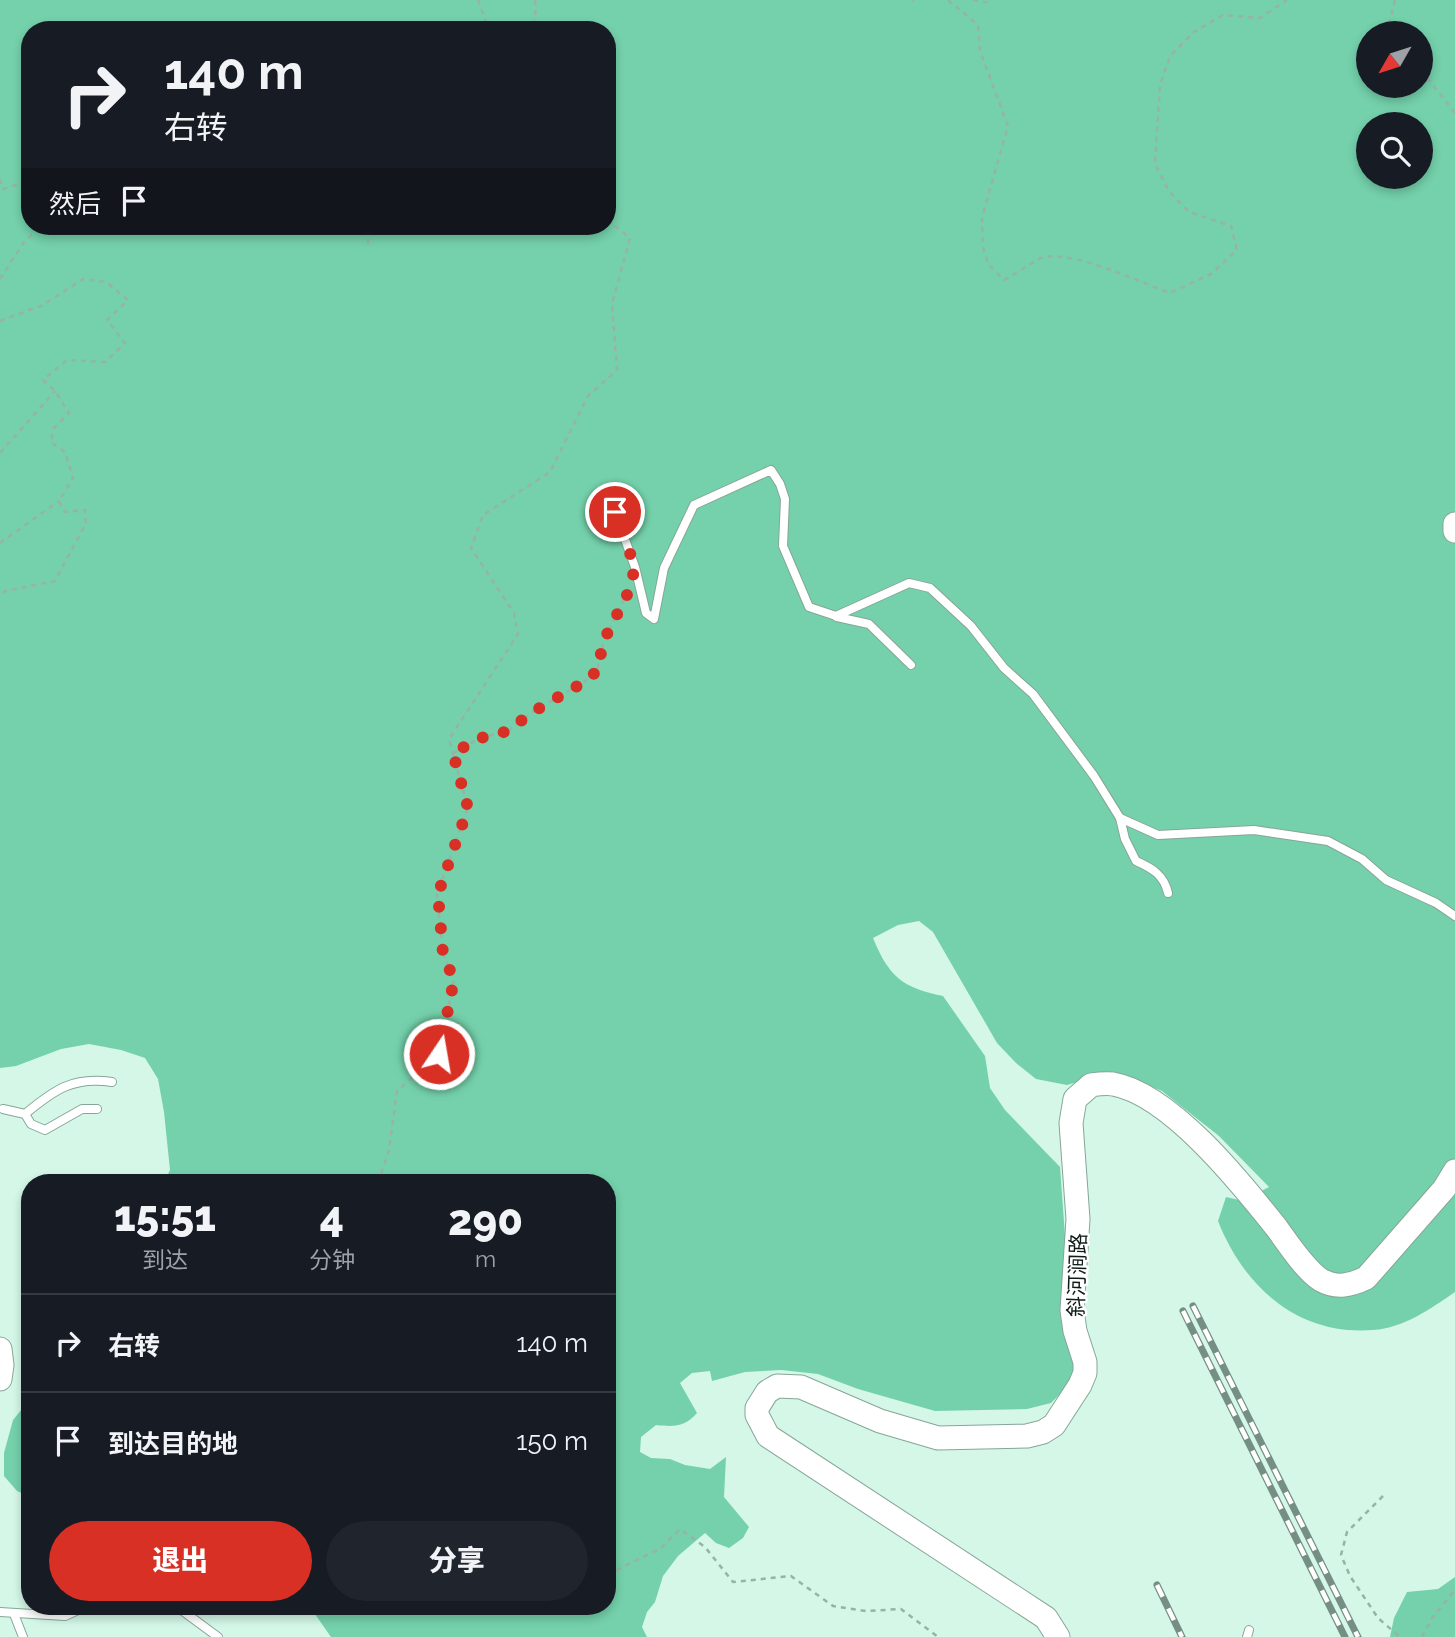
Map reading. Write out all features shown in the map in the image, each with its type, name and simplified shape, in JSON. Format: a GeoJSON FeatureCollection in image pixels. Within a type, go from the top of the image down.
{"type":"FeatureCollection","features":[{"type":"Feature","properties":{"kind":"street"},"geometry":{"type":"LineString","coordinates":[[1455,524],[1455,531]]}},
{"type":"Feature","properties":{"kind":"street","name":"斜河涧路"},"geometry":{"type":"LineString","coordinates":[[1058,1637],[1046,1619],[768,1436],[757,1415],[757,1408],[767,1392],[777,1386],[801,1387],[880,1421],[938,1438],[1027,1436],[1043,1432],[1054,1425],[1085,1373],[1085,1362],[1075,1331],[1072,1310],[1078,1208],[1071,1123],[1075,1099],[1091,1085],[1114,1084],[1171,1115],[1241,1182],[1304,1263],[1321,1280],[1340,1286],[1351,1286],[1366,1278],[1444,1189],[1455,1171]]}},
{"type":"Feature","properties":{"kind":"street"},"geometry":{"type":"LineString","coordinates":[[0,1349],[0,1378]]}},
{"type":"Feature","properties":{"kind":"lane"},"geometry":{"type":"LineString","coordinates":[[615,512],[635,567],[646,613],[654,619],[664,568],[694,505],[771,470],[785,499],[783,545],[809,607],[869,624],[911,665]]}},
{"type":"Feature","properties":{"kind":"lane"},"geometry":{"type":"LineString","coordinates":[[836,616],[909,583],[930,588],[971,626],[1004,668],[1033,694],[1094,776],[1120,818],[1125,839],[1136,861],[1151,867],[1166,882],[1168,893]]}},
{"type":"Feature","properties":{"kind":"lane"},"geometry":{"type":"LineString","coordinates":[[1120,818],[1158,835],[1254,830],[1328,841],[1362,859],[1386,880],[1436,903],[1455,916]]}},
{"type":"Feature","properties":{"kind":"lane"},"geometry":{"type":"LineString","coordinates":[[24,1114],[47,1096],[73,1082],[96,1079],[112,1082]]}},
{"type":"Feature","properties":{"kind":"lane"},"geometry":{"type":"LineString","coordinates":[[0,1121],[2,1107],[24,1114],[31,1124],[45,1130],[82,1109],[97,1109]]}},
{"type":"Feature","properties":{"kind":"lane"},"geometry":{"type":"LineString","coordinates":[[0,1612],[21,1614]]}},
{"type":"Feature","properties":{"kind":"lane"},"geometry":{"type":"LineString","coordinates":[[14,1614],[23,1637]]}},
{"type":"Feature","properties":{"kind":"lane"},"geometry":{"type":"LineString","coordinates":[[40,1615],[67,1615]]}},
{"type":"Feature","properties":{"kind":"lane"},"geometry":{"type":"LineString","coordinates":[[188,1615],[218,1637]]}},
{"type":"Feature","properties":{"kind":"path"},"geometry":{"type":"LineString","coordinates":[[478,0],[486,21]]}},
{"type":"Feature","properties":{"kind":"path"},"geometry":{"type":"LineString","coordinates":[[535,0],[536,21]]}},
{"type":"Feature","properties":{"kind":"path"},"geometry":{"type":"LineString","coordinates":[[948,0],[978,25],[981,51],[1008,126],[982,217],[983,247],[988,264],[1004,280],[1020,273],[1041,258],[1062,255],[1170,293],[1211,274],[1237,250],[1231,226],[1189,212],[1169,191],[1155,164],[1160,85],[1170,56],[1194,32],[1223,15],[1260,18],[1287,0]]}},
{"type":"Feature","properties":{"kind":"path"},"geometry":{"type":"LineString","coordinates":[[973,0],[990,3],[991,0]]}},
{"type":"Feature","properties":{"kind":"path"},"geometry":{"type":"LineString","coordinates":[[1390,21],[1395,0]]}},
{"type":"Feature","properties":{"kind":"path"},"geometry":{"type":"LineString","coordinates":[[1433,85],[1455,113]]}},
{"type":"Feature","properties":{"kind":"path"},"geometry":{"type":"LineString","coordinates":[[0,179],[3,189],[21,184]]}},
{"type":"Feature","properties":{"kind":"path"},"geometry":{"type":"LineString","coordinates":[[381,1174],[389,1150],[397,1091],[439,1054],[454,980],[443,954],[438,894],[468,808],[449,739],[518,634],[514,613],[471,548],[483,515],[550,472],[588,396],[617,370],[612,304],[630,238],[616,227]]}},
{"type":"Feature","properties":{"kind":"path"},"geometry":{"type":"LineString","coordinates":[[0,279],[24,242],[32,235]]}},
{"type":"Feature","properties":{"kind":"path"},"geometry":{"type":"LineString","coordinates":[[368,235],[368,244]]}},
{"type":"Feature","properties":{"kind":"path"},"geometry":{"type":"LineString","coordinates":[[0,321],[43,305],[83,279],[106,282],[128,300],[107,320],[125,342],[105,362],[67,360],[43,380],[55,391],[69,413],[54,428],[51,442],[65,452],[73,478],[59,500],[0,543]]}},
{"type":"Feature","properties":{"kind":"path"},"geometry":{"type":"LineString","coordinates":[[0,453],[55,391]]}},
{"type":"Feature","properties":{"kind":"path"},"geometry":{"type":"LineString","coordinates":[[0,597],[5,591],[55,581],[86,523],[85,510],[65,512],[59,500]]}},
{"type":"Feature","properties":{"kind":"path"},"geometry":{"type":"LineString","coordinates":[[453,753],[481,738],[508,731],[597,671],[604,640],[629,591],[635,567]]}},
{"type":"Feature","properties":{"kind":"path"},"geometry":{"type":"LineString","coordinates":[[1383,1496],[1348,1532],[1341,1555],[1350,1576],[1378,1618],[1400,1637]]}},
{"type":"Feature","properties":{"kind":"path"},"geometry":{"type":"LineString","coordinates":[[616,1570],[661,1548],[680,1529],[705,1547],[733,1582],[791,1576],[833,1606],[866,1611],[901,1609],[938,1637]]}},
{"type":"Feature","properties":{"kind":"path"},"geometry":{"type":"LineString","coordinates":[[1422,1637],[1432,1618],[1455,1590]]}},
{"type":"Feature","properties":{"kind":"green space"},"geometry":{"type":"Polygon","coordinates":[[[0,0],[1455,0],[1455,1292],[1406,1322],[1373,1330],[1346,1330],[1321,1325],[1298,1316],[1259,1286],[1243,1267],[1218,1221],[1226,1197],[1243,1201],[1269,1187],[1219,1136],[1162,1091],[1138,1081],[1098,1076],[1067,1085],[1036,1079],[997,1043],[933,932],[919,921],[898,925],[873,938],[885,962],[899,979],[907,984],[943,996],[985,1056],[990,1088],[1005,1110],[1060,1167],[1073,1346],[1074,1372],[1069,1385],[1051,1403],[1027,1409],[935,1411],[858,1389],[818,1374],[781,1370],[745,1372],[712,1381],[710,1371],[692,1373],[680,1383],[697,1413],[679,1425],[656,1425],[641,1437],[640,1452],[651,1458],[670,1459],[685,1465],[710,1469],[726,1457],[724,1497],[749,1527],[743,1538],[729,1548],[716,1543],[705,1533],[678,1556],[663,1576],[655,1602],[647,1612],[642,1627],[647,1637],[331,1637],[316,1615],[616,1615],[616,1174],[168,1174],[170,1170],[164,1112],[158,1079],[145,1058],[89,1044],[61,1049],[16,1066],[0,1068],[0,0]]]}},
{"type":"Feature","properties":{"kind":"green space"},"geometry":{"type":"Polygon","coordinates":[[[21,1410],[21,1493],[4,1476],[4,1453],[13,1420],[21,1410]]]}},
{"type":"Feature","properties":{"kind":"green space"},"geometry":{"type":"Polygon","coordinates":[[[1455,1577],[1455,1637],[1390,1637],[1394,1618],[1407,1592],[1438,1589],[1455,1577]]]}},
{"type":"Feature","properties":{"kind":"railway"},"geometry":{"type":"LineString","coordinates":[[1193,1306],[1358,1637]]}},
{"type":"Feature","properties":{"kind":"railway"},"geometry":{"type":"LineString","coordinates":[[1183,1311],[1345,1637]]}},
{"type":"Feature","properties":{"kind":"railway"},"geometry":{"type":"LineString","coordinates":[[1157,1585],[1182,1637]]}},
{"type":"Feature","properties":{"kind":"route"},"geometry":{"type":"LineString","coordinates":[[439,1054],[454,980],[443,954],[438,894],[468,808],[453,753],[481,738],[508,731],[597,671],[604,640],[629,591],[635,567],[615,512]]}}]}
